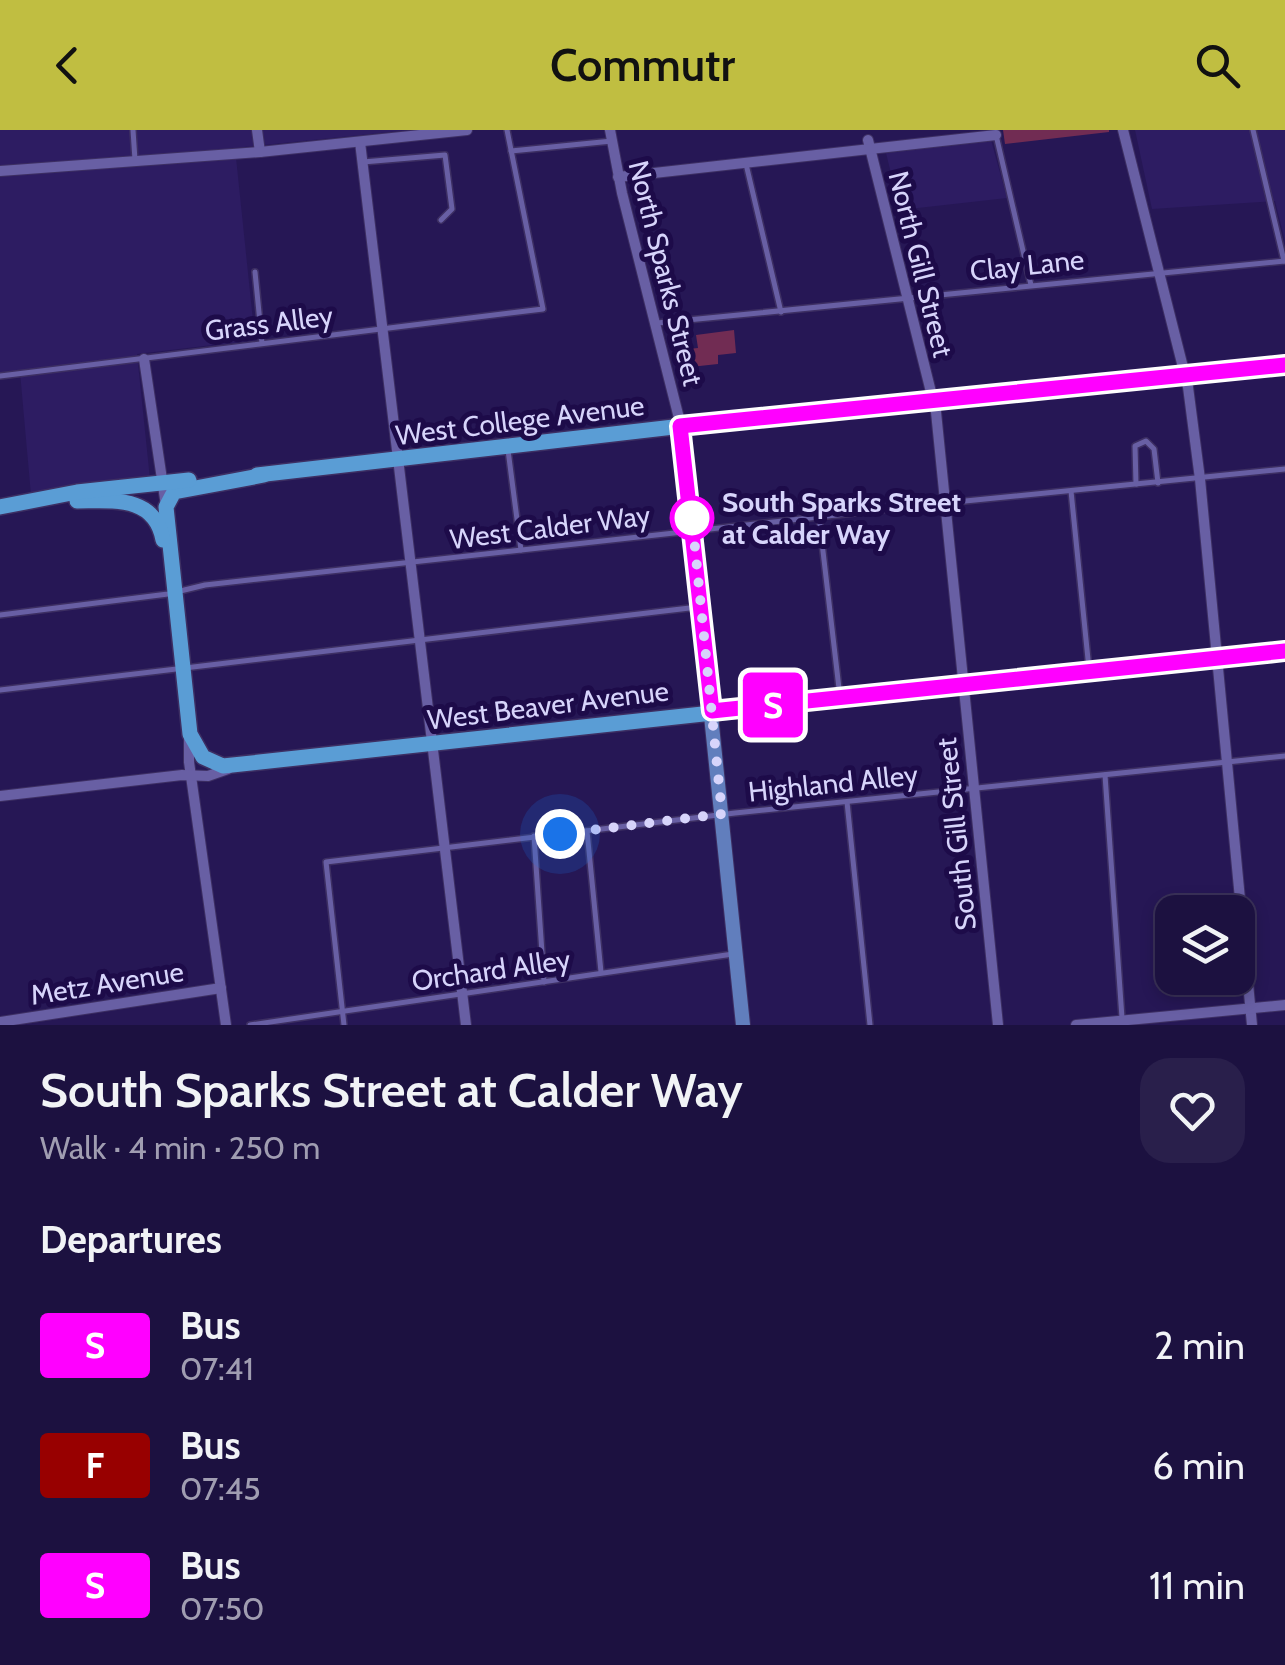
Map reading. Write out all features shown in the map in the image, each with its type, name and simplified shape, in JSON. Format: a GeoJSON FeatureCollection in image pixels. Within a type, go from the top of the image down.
{"type":"FeatureCollection","features":[{"type":"Feature","properties":{"kind":"main road","name":"West College Avenue"},"geometry":{"type":"LineString","coordinates":[[0,507],[76,492],[264,475],[932,399],[1285,365]]}},
{"type":"Feature","properties":{"kind":"main road"},"geometry":{"type":"LineString","coordinates":[[172,592],[166,507],[174,492],[264,475]]}},
{"type":"Feature","properties":{"kind":"main road"},"geometry":{"type":"LineString","coordinates":[[46,499],[128,502],[148,510],[162,535],[189,726]]}},
{"type":"Feature","properties":{"kind":"main road","name":"West Beaver Avenue"},"geometry":{"type":"LineString","coordinates":[[189,726],[193,744],[206,760],[234,767],[712,711],[1285,651]]}},
{"type":"Feature","properties":{"kind":"street"},"geometry":{"type":"LineString","coordinates":[[257,130],[260,152]]}},
{"type":"Feature","properties":{"kind":"street"},"geometry":{"type":"LineString","coordinates":[[0,171],[135,163],[467,130]]}},
{"type":"Feature","properties":{"kind":"street"},"geometry":{"type":"LineString","coordinates":[[1123,130],[1185,374],[1200,479],[1252,1025]]}},
{"type":"Feature","properties":{"kind":"street","name":"North Sparks Street"},"geometry":{"type":"LineString","coordinates":[[611,135],[680,426]]}},
{"type":"Feature","properties":{"kind":"street"},"geometry":{"type":"LineString","coordinates":[[618,177],[869,144],[996,135]]}},
{"type":"Feature","properties":{"kind":"street"},"geometry":{"type":"LineString","coordinates":[[360,142],[466,1025]]}},
{"type":"Feature","properties":{"kind":"street","name":"North Gill Street"},"geometry":{"type":"LineString","coordinates":[[869,144],[932,399]]}},
{"type":"Feature","properties":{"kind":"street"},"geometry":{"type":"LineString","coordinates":[[144,358],[166,507]]}},
{"type":"Feature","properties":{"kind":"street","name":"South Gill Street"},"geometry":{"type":"LineString","coordinates":[[932,399],[998,1025]]}},
{"type":"Feature","properties":{"kind":"street"},"geometry":{"type":"LineString","coordinates":[[680,426],[743,1025]]}},
{"type":"Feature","properties":{"kind":"street"},"geometry":{"type":"LineString","coordinates":[[189,726],[192,775],[226,1025]]}},
{"type":"Feature","properties":{"kind":"street","name":"West Beaver Avenue"},"geometry":{"type":"LineString","coordinates":[[0,796],[153,778],[208,776],[234,767]]}},
{"type":"Feature","properties":{"kind":"street","name":"Metz Avenue"},"geometry":{"type":"LineString","coordinates":[[0,1022],[221,988]]}},
{"type":"Feature","properties":{"kind":"street"},"geometry":{"type":"LineString","coordinates":[[1076,1025],[1285,1005]]}},
{"type":"Feature","properties":{"kind":"lane"},"geometry":{"type":"LineString","coordinates":[[133,130],[135,163]]}},
{"type":"Feature","properties":{"kind":"lane"},"geometry":{"type":"LineString","coordinates":[[506,130],[511,151],[611,135]]}},
{"type":"Feature","properties":{"kind":"lane"},"geometry":{"type":"LineString","coordinates":[[1253,130],[1285,261]]}},
{"type":"Feature","properties":{"kind":"lane"},"geometry":{"type":"LineString","coordinates":[[996,135],[1031,285]]}},
{"type":"Feature","properties":{"kind":"lane","name":"Grass Alley"},"geometry":{"type":"LineString","coordinates":[[0,376],[543,309],[511,151]]}},
{"type":"Feature","properties":{"kind":"lane"},"geometry":{"type":"LineString","coordinates":[[362,162],[445,155],[452,209],[441,220]]}},
{"type":"Feature","properties":{"kind":"lane"},"geometry":{"type":"LineString","coordinates":[[745,162],[781,312]]}},
{"type":"Feature","properties":{"kind":"lane","name":"Clay Lane"},"geometry":{"type":"LineString","coordinates":[[654,323],[1285,261]]}},
{"type":"Feature","properties":{"kind":"lane"},"geometry":{"type":"LineString","coordinates":[[254,272],[262,344]]}},
{"type":"Feature","properties":{"kind":"lane"},"geometry":{"type":"LineString","coordinates":[[1136,485],[1134,450],[1141,441],[1150,442],[1154,449],[1158,483]]}},
{"type":"Feature","properties":{"kind":"lane"},"geometry":{"type":"LineString","coordinates":[[508,447],[521,550]]}},
{"type":"Feature","properties":{"kind":"lane","name":"West Calder Way"},"geometry":{"type":"LineString","coordinates":[[0,615],[693,530],[1285,469]]}},
{"type":"Feature","properties":{"kind":"lane"},"geometry":{"type":"LineString","coordinates":[[1070,490],[1089,672]]}},
{"type":"Feature","properties":{"kind":"lane"},"geometry":{"type":"LineString","coordinates":[[819,517],[840,697]]}},
{"type":"Feature","properties":{"kind":"lane"},"geometry":{"type":"LineString","coordinates":[[0,690],[701,607]]}},
{"type":"Feature","properties":{"kind":"lane","name":"Highland Alley"},"geometry":{"type":"LineString","coordinates":[[343,1011],[326,862],[722,814],[1285,756]]}},
{"type":"Feature","properties":{"kind":"lane"},"geometry":{"type":"LineString","coordinates":[[1105,775],[1122,1021]]}},
{"type":"Feature","properties":{"kind":"lane"},"geometry":{"type":"LineString","coordinates":[[846,802],[870,1025]]}},
{"type":"Feature","properties":{"kind":"lane"},"geometry":{"type":"LineString","coordinates":[[587,831],[601,974]]}},
{"type":"Feature","properties":{"kind":"lane"},"geometry":{"type":"LineString","coordinates":[[534,836],[544,982]]}},
{"type":"Feature","properties":{"kind":"lane","name":"Orchard Alley"},"geometry":{"type":"LineString","coordinates":[[250,1025],[736,954]]}},
{"type":"Feature","properties":{"kind":"lane"},"geometry":{"type":"LineString","coordinates":[[343,1011],[344,1025]]}},
{"type":"Feature","properties":{"kind":"shaded area"},"geometry":{"type":"Polygon","coordinates":[[[0,130],[410,130],[235,148],[255,340],[137,354],[150,479],[31,495],[20,372],[0,373],[0,130]]]}},
{"type":"Feature","properties":{"kind":"shaded area"},"geometry":{"type":"Polygon","coordinates":[[[1003,130],[1109,130],[1109,132],[1005,144],[1003,130]]]}},
{"type":"Feature","properties":{"kind":"shaded area"},"geometry":{"type":"Polygon","coordinates":[[[1135,130],[1285,130],[1285,241],[1275,201],[1152,209],[1135,130]]]}},
{"type":"Feature","properties":{"kind":"shaded area"},"geometry":{"type":"Polygon","coordinates":[[[991,140],[1007,198],[900,210],[886,153],[991,140]]]}},
{"type":"Feature","properties":{"kind":"shaded area"},"geometry":{"type":"Polygon","coordinates":[[[734,330],[736,353],[718,355],[718,364],[681,368],[679,350],[698,348],[696,335],[734,330]]]}},
{"type":"Feature","properties":{"kind":"bus line","name":"S"},"geometry":{"type":"LineString","coordinates":[[1285,365],[680,426],[712,711],[1285,651]]}},
{"type":"Feature","properties":{"kind":"place","name":"South Sparks Street at Calder Way"},"geometry":{"type":"Point","coordinates":[692,518]}},
{"type":"Feature","properties":{"kind":"route"},"geometry":{"type":"LineString","coordinates":[[560,834],[722,814],[692,518]]}}]}
